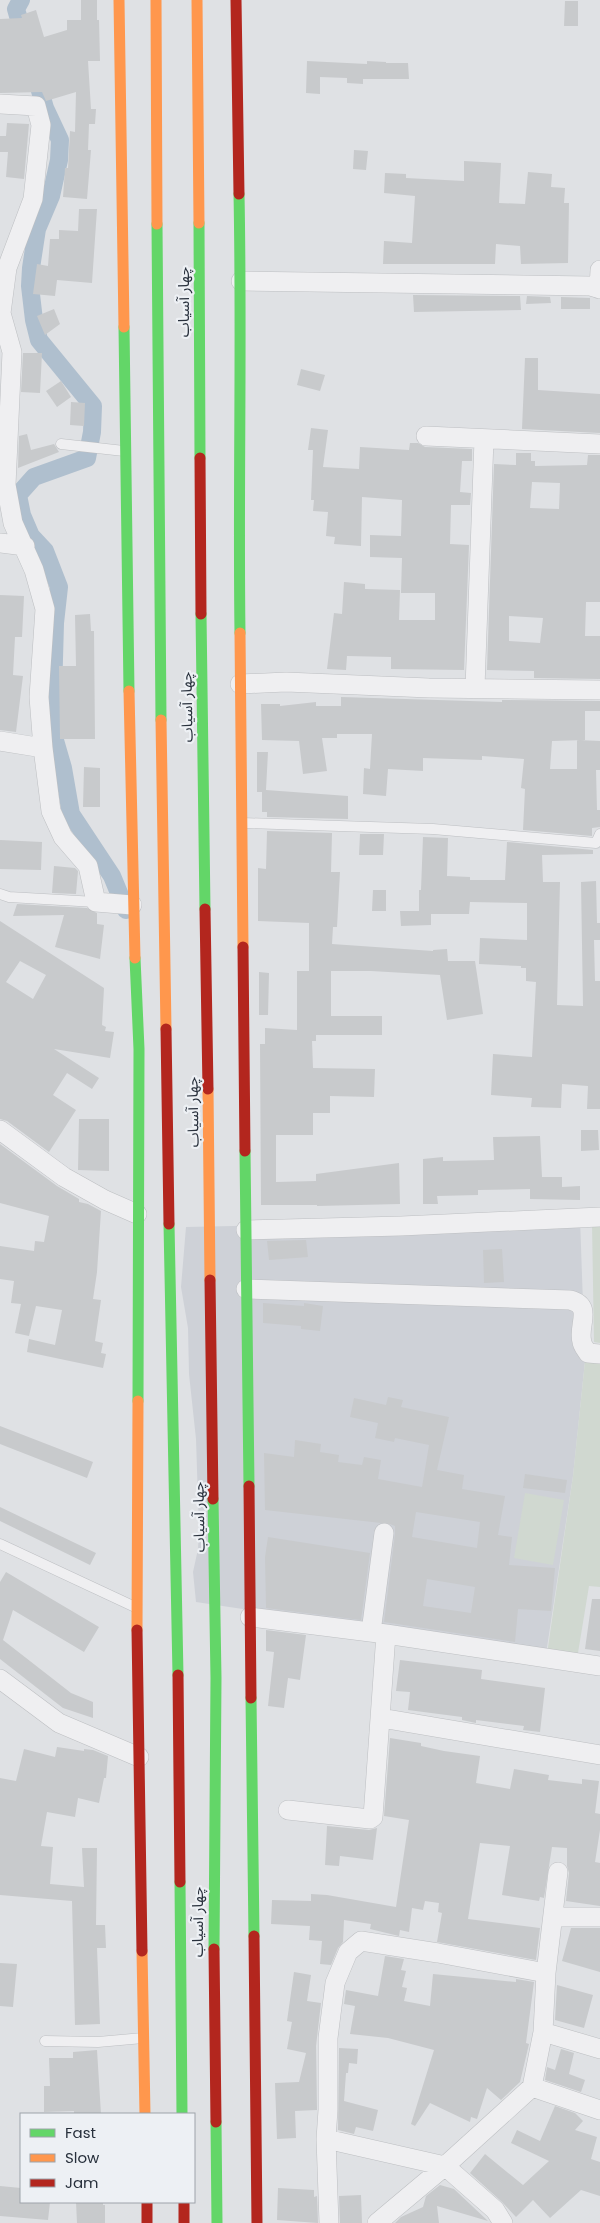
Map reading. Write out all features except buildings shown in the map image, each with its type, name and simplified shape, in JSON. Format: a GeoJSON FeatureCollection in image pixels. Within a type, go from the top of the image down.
{"type":"FeatureCollection","features":[{"type":"Feature","properties":{"kind":"main road"},"geometry":{"type":"LineString","coordinates":[[119,0],[127,451],[132,905],[138,1049],[130,1211],[145,2113]]}},
{"type":"Feature","properties":{"kind":"main road","name":"چهار آسیاب"},"geometry":{"type":"LineString","coordinates":[[156,0],[157,334],[165,686],[185,1889],[182,2113]]}},
{"type":"Feature","properties":{"kind":"main road","name":"چهار آسیاب"},"geometry":{"type":"LineString","coordinates":[[197,0],[198,686],[216,1678],[208,1891],[217,2223]]}},
{"type":"Feature","properties":{"kind":"main road"},"geometry":{"type":"LineString","coordinates":[[236,0],[241,281],[238,486],[257,2223]]}},
{"type":"Feature","properties":{"kind":"main road"},"geometry":{"type":"LineString","coordinates":[[147,2203],[147,2223]]}},
{"type":"Feature","properties":{"kind":"main road"},"geometry":{"type":"LineString","coordinates":[[184,2203],[184,2223]]}},
{"type":"Feature","properties":{"kind":"street"},"geometry":{"type":"LineString","coordinates":[[0,104],[36,106],[41,125],[33,199],[8,268],[0,313],[12,352],[6,485],[13,523],[25,546],[34,570],[45,609],[39,697],[51,811],[63,837],[88,866],[103,902],[132,905]]}},
{"type":"Feature","properties":{"kind":"street"},"geometry":{"type":"LineString","coordinates":[[241,281],[590,286],[600,289],[600,270]]}},
{"type":"Feature","properties":{"kind":"street"},"geometry":{"type":"LineString","coordinates":[[426,436],[600,444]]}},
{"type":"Feature","properties":{"kind":"street"},"geometry":{"type":"LineString","coordinates":[[475,688],[484,439]]}},
{"type":"Feature","properties":{"kind":"street"},"geometry":{"type":"LineString","coordinates":[[0,543],[25,546]]}},
{"type":"Feature","properties":{"kind":"street"},"geometry":{"type":"LineString","coordinates":[[240,684],[286,682],[429,688],[600,690]]}},
{"type":"Feature","properties":{"kind":"street"},"geometry":{"type":"LineString","coordinates":[[0,741],[43,748]]}},
{"type":"Feature","properties":{"kind":"street"},"geometry":{"type":"LineString","coordinates":[[0,1130],[64,1177],[130,1211]]}},
{"type":"Feature","properties":{"kind":"street"},"geometry":{"type":"LineString","coordinates":[[246,1230],[400,1226],[600,1217]]}},
{"type":"Feature","properties":{"kind":"street"},"geometry":{"type":"LineString","coordinates":[[246,1289],[570,1300],[578,1302],[583,1309],[582,1342],[588,1353],[600,1354]]}},
{"type":"Feature","properties":{"kind":"street"},"geometry":{"type":"LineString","coordinates":[[288,1810],[373,1817],[381,1718],[378,1633],[384,1533]]}},
{"type":"Feature","properties":{"kind":"street"},"geometry":{"type":"LineString","coordinates":[[250,1617],[378,1633],[600,1666]]}},
{"type":"Feature","properties":{"kind":"street"},"geometry":{"type":"LineString","coordinates":[[0,1679],[59,1723],[139,1756]]}},
{"type":"Feature","properties":{"kind":"street"},"geometry":{"type":"LineString","coordinates":[[381,1718],[600,1754]]}},
{"type":"Feature","properties":{"kind":"street"},"geometry":{"type":"LineString","coordinates":[[377,2223],[445,2166],[532,2087],[543,2032],[546,1973],[558,1872]]}},
{"type":"Feature","properties":{"kind":"street"},"geometry":{"type":"LineString","coordinates":[[553,1917],[600,1917]]}},
{"type":"Feature","properties":{"kind":"street"},"geometry":{"type":"LineString","coordinates":[[329,2223],[326,2140],[328,2038],[335,1983],[348,1952],[361,1941],[546,1973]]}},
{"type":"Feature","properties":{"kind":"street"},"geometry":{"type":"LineString","coordinates":[[543,2032],[600,2049]]}},
{"type":"Feature","properties":{"kind":"street"},"geometry":{"type":"LineString","coordinates":[[532,2087],[600,2110]]}},
{"type":"Feature","properties":{"kind":"street"},"geometry":{"type":"LineString","coordinates":[[326,2140],[445,2166],[495,2210],[503,2223]]}},
{"type":"Feature","properties":{"kind":"lane"},"geometry":{"type":"LineString","coordinates":[[61,444],[127,451]]}},
{"type":"Feature","properties":{"kind":"lane"},"geometry":{"type":"LineString","coordinates":[[242,823],[434,829],[596,843],[600,834]]}},
{"type":"Feature","properties":{"kind":"lane"},"geometry":{"type":"LineString","coordinates":[[0,894],[9,897],[103,902]]}},
{"type":"Feature","properties":{"kind":"lane"},"geometry":{"type":"LineString","coordinates":[[0,1544],[137,1607]]}},
{"type":"Feature","properties":{"kind":"lane"},"geometry":{"type":"LineString","coordinates":[[45,2041],[98,2042],[144,2038]]}},
{"type":"Feature","properties":{"kind":"shaded area"},"geometry":{"type":"Polygon","coordinates":[[[580,1218],[585,1361],[573,1476],[546,1654],[196,1602],[193,1572],[198,1549],[199,1530],[196,1439],[189,1374],[188,1328],[181,1287],[186,1227],[580,1218]]]}},
{"type":"Feature","properties":{"kind":"shaded area"},"geometry":{"type":"Polygon","coordinates":[[[592,1224],[600,1224],[600,1343],[594,1342],[592,1224]]]}},
{"type":"Feature","properties":{"kind":"shaded area"},"geometry":{"type":"Polygon","coordinates":[[[585,1361],[600,1362],[600,1587],[589,1586],[577,1659],[547,1654],[573,1476],[585,1361]]]}},
{"type":"Feature","properties":{"kind":"shaded area"},"geometry":{"type":"Polygon","coordinates":[[[525,1493],[564,1500],[553,1565],[514,1558],[525,1493]]]}},
{"type":"Feature","properties":{"kind":"waterway"},"geometry":{"type":"LineString","coordinates":[[21,0],[16,9],[25,40]]}},
{"type":"Feature","properties":{"kind":"waterway"},"geometry":{"type":"LineString","coordinates":[[34,70],[45,108],[60,140],[59,160],[51,196],[37,229],[31,268],[30,286],[34,320],[39,340],[93,406],[92,432],[87,458],[34,477],[18,495],[22,515],[31,536],[45,551],[59,587],[55,623],[52,730],[63,768],[71,814],[112,876],[126,910]]}},
{"type":"Feature","properties":{"kind":"traffic: fast"},"geometry":{"type":"LineString","coordinates":[[239,194],[240,633]]}},
{"type":"Feature","properties":{"kind":"traffic: fast"},"geometry":{"type":"LineString","coordinates":[[199,223],[200,458]]}},
{"type":"Feature","properties":{"kind":"traffic: fast"},"geometry":{"type":"LineString","coordinates":[[157,224],[161,720]]}},
{"type":"Feature","properties":{"kind":"traffic: fast"},"geometry":{"type":"LineString","coordinates":[[124,327],[129,691]]}},
{"type":"Feature","properties":{"kind":"traffic: fast"},"geometry":{"type":"LineString","coordinates":[[201,614],[205,909]]}},
{"type":"Feature","properties":{"kind":"traffic: fast"},"geometry":{"type":"LineString","coordinates":[[135,958],[139,1049],[138,1401]]}},
{"type":"Feature","properties":{"kind":"traffic: fast"},"geometry":{"type":"LineString","coordinates":[[245,1151],[249,1486]]}},
{"type":"Feature","properties":{"kind":"traffic: fast"},"geometry":{"type":"LineString","coordinates":[[169,1224],[178,1675]]}},
{"type":"Feature","properties":{"kind":"traffic: fast"},"geometry":{"type":"LineString","coordinates":[[213,1499],[216,1678],[214,1949]]}},
{"type":"Feature","properties":{"kind":"traffic: fast"},"geometry":{"type":"LineString","coordinates":[[251,1698],[254,1936]]}},
{"type":"Feature","properties":{"kind":"traffic: fast"},"geometry":{"type":"LineString","coordinates":[[180,1882],[182,2113]]}},
{"type":"Feature","properties":{"kind":"traffic: fast"},"geometry":{"type":"LineString","coordinates":[[216,2122],[217,2223]]}},
{"type":"Feature","properties":{"kind":"traffic: slow"},"geometry":{"type":"LineString","coordinates":[[119,0],[124,327]]}},
{"type":"Feature","properties":{"kind":"traffic: slow"},"geometry":{"type":"LineString","coordinates":[[156,0],[157,224]]}},
{"type":"Feature","properties":{"kind":"traffic: slow"},"geometry":{"type":"LineString","coordinates":[[197,0],[199,223]]}},
{"type":"Feature","properties":{"kind":"traffic: slow"},"geometry":{"type":"LineString","coordinates":[[240,633],[243,947]]}},
{"type":"Feature","properties":{"kind":"traffic: slow"},"geometry":{"type":"LineString","coordinates":[[129,691],[135,958]]}},
{"type":"Feature","properties":{"kind":"traffic: slow"},"geometry":{"type":"LineString","coordinates":[[161,720],[166,1029]]}},
{"type":"Feature","properties":{"kind":"traffic: slow"},"geometry":{"type":"LineString","coordinates":[[208,1089],[210,1280]]}},
{"type":"Feature","properties":{"kind":"traffic: slow"},"geometry":{"type":"LineString","coordinates":[[137,1630],[138,1401]]}},
{"type":"Feature","properties":{"kind":"traffic: slow"},"geometry":{"type":"LineString","coordinates":[[142,1951],[145,2113]]}},
{"type":"Feature","properties":{"kind":"traffic: jam"},"geometry":{"type":"LineString","coordinates":[[236,0],[239,194]]}},
{"type":"Feature","properties":{"kind":"traffic: jam"},"geometry":{"type":"LineString","coordinates":[[200,458],[201,614]]}},
{"type":"Feature","properties":{"kind":"traffic: jam"},"geometry":{"type":"LineString","coordinates":[[205,909],[208,1089]]}},
{"type":"Feature","properties":{"kind":"traffic: jam"},"geometry":{"type":"LineString","coordinates":[[243,947],[245,1151]]}},
{"type":"Feature","properties":{"kind":"traffic: jam"},"geometry":{"type":"LineString","coordinates":[[166,1029],[169,1224]]}},
{"type":"Feature","properties":{"kind":"traffic: jam"},"geometry":{"type":"LineString","coordinates":[[210,1280],[213,1499]]}},
{"type":"Feature","properties":{"kind":"traffic: jam"},"geometry":{"type":"LineString","coordinates":[[249,1486],[251,1698]]}},
{"type":"Feature","properties":{"kind":"traffic: jam"},"geometry":{"type":"LineString","coordinates":[[137,1630],[142,1951]]}},
{"type":"Feature","properties":{"kind":"traffic: jam"},"geometry":{"type":"LineString","coordinates":[[178,1675],[180,1882]]}},
{"type":"Feature","properties":{"kind":"traffic: jam"},"geometry":{"type":"LineString","coordinates":[[254,1936],[257,2223]]}},
{"type":"Feature","properties":{"kind":"traffic: jam"},"geometry":{"type":"LineString","coordinates":[[214,1949],[216,2122]]}},
{"type":"Feature","properties":{"kind":"traffic: jam"},"geometry":{"type":"LineString","coordinates":[[147,2203],[147,2223]]}},
{"type":"Feature","properties":{"kind":"traffic: jam"},"geometry":{"type":"LineString","coordinates":[[184,2203],[184,2223]]}}]}
